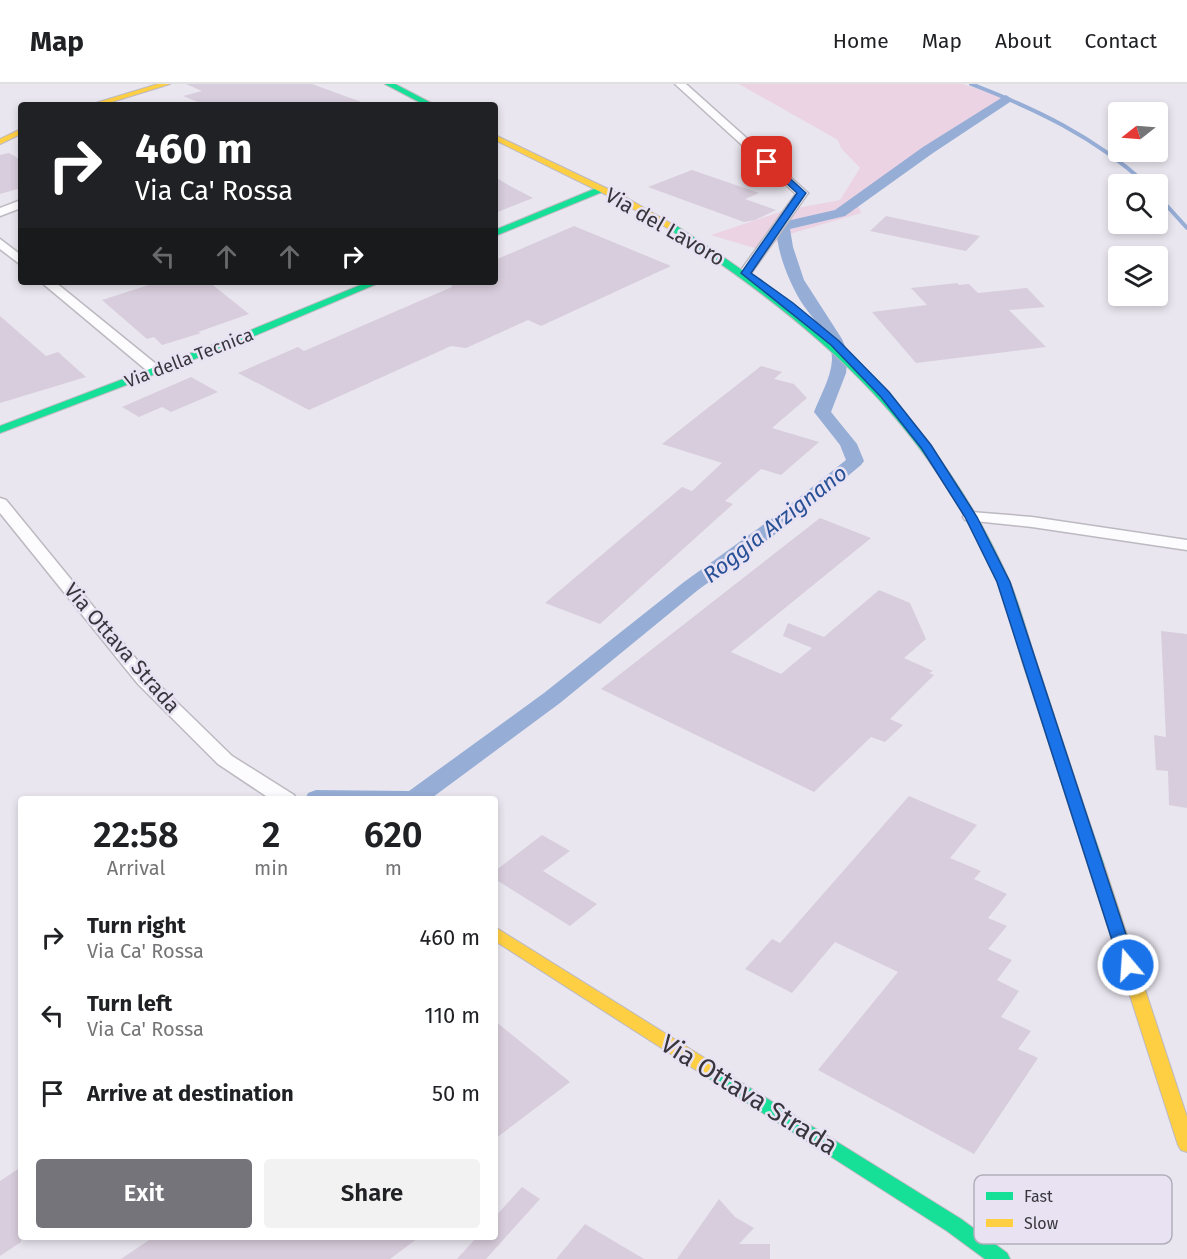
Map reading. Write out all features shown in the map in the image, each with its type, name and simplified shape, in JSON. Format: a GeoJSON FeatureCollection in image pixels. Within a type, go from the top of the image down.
{"type":"FeatureCollection","features":[{"type":"Feature","properties":{"kind":"street"},"geometry":{"type":"LineString","coordinates":[[103,102],[166,84]]}},
{"type":"Feature","properties":{"kind":"street"},"geometry":{"type":"LineString","coordinates":[[389,84],[424,102]]}},
{"type":"Feature","properties":{"kind":"street"},"geometry":{"type":"LineString","coordinates":[[680,84],[802,193],[745,273]]}},
{"type":"Feature","properties":{"kind":"street"},"geometry":{"type":"LineString","coordinates":[[0,141],[18,132]]}},
{"type":"Feature","properties":{"kind":"street","name":"Via del Lavoro"},"geometry":{"type":"LineString","coordinates":[[498,139],[663,222],[745,273],[790,305],[835,343],[885,395],[927,447],[971,517],[1003,582],[1187,1145]]}},
{"type":"Feature","properties":{"kind":"street"},"geometry":{"type":"LineString","coordinates":[[498,232],[599,190]]}},
{"type":"Feature","properties":{"kind":"street"},"geometry":{"type":"LineString","coordinates":[[0,212],[18,205]]}},
{"type":"Feature","properties":{"kind":"street"},"geometry":{"type":"LineString","coordinates":[[0,243],[18,258]]}},
{"type":"Feature","properties":{"kind":"street"},"geometry":{"type":"LineString","coordinates":[[51,285],[156,371]]}},
{"type":"Feature","properties":{"kind":"street","name":"Via della Tecnica"},"geometry":{"type":"LineString","coordinates":[[0,430],[156,371],[369,285]]}},
{"type":"Feature","properties":{"kind":"street","name":"Via Ottava Strada"},"geometry":{"type":"LineString","coordinates":[[0,503],[144,680],[225,760],[281,796]]}},
{"type":"Feature","properties":{"kind":"street"},"geometry":{"type":"LineString","coordinates":[[971,517],[1032,522],[1187,544]]}},
{"type":"Feature","properties":{"kind":"street","name":"Via Ottava Strada"},"geometry":{"type":"LineString","coordinates":[[498,935],[974,1240]]}},
{"type":"Feature","properties":{"kind":"street","name":"Via Ottava Strada"},"geometry":{"type":"LineString","coordinates":[[980,1244],[1000,1259]]}},
{"type":"Feature","properties":{"kind":"shaded area"},"geometry":{"type":"Polygon","coordinates":[[[739,84],[963,84],[1011,100],[959,128],[857,203],[861,213],[793,233],[761,250],[711,235],[786,210],[840,200],[860,168],[841,148],[838,140],[739,84]]]}},
{"type":"Feature","properties":{"kind":"building"},"geometry":{"type":"Polygon","coordinates":[[[186,84],[312,84],[361,102],[198,102],[183,96],[202,91],[186,84]]]}},
{"type":"Feature","properties":{"kind":"building"},"geometry":{"type":"Polygon","coordinates":[[[9,153],[18,158],[18,189],[0,194],[0,155],[9,153]]]}},
{"type":"Feature","properties":{"kind":"building"},"geometry":{"type":"Polygon","coordinates":[[[692,170],[759,193],[745,199],[776,210],[755,220],[744,222],[648,187],[692,170]]]}},
{"type":"Feature","properties":{"kind":"building"},"geometry":{"type":"Polygon","coordinates":[[[498,179],[510,186],[533,198],[498,212],[498,179]]]}},
{"type":"Feature","properties":{"kind":"building"},"geometry":{"type":"Polygon","coordinates":[[[886,216],[980,236],[966,251],[870,231],[886,216]]]}},
{"type":"Feature","properties":{"kind":"building"},"geometry":{"type":"Polygon","coordinates":[[[574,226],[671,266],[541,326],[528,320],[466,348],[451,346],[309,410],[238,373],[298,347],[304,351],[452,287],[452,285],[498,285],[498,259],[574,226]]]}},
{"type":"Feature","properties":{"kind":"building"},"geometry":{"type":"Polygon","coordinates":[[[957,283],[959,285],[969,284],[978,293],[1027,288],[1045,307],[1009,310],[1046,347],[916,363],[872,312],[927,305],[911,288],[957,283]]]}},
{"type":"Feature","properties":{"kind":"building"},"geometry":{"type":"Polygon","coordinates":[[[149,285],[213,285],[249,314],[162,345],[154,337],[147,339],[102,300],[149,285]]]}},
{"type":"Feature","properties":{"kind":"building"},"geometry":{"type":"Polygon","coordinates":[[[0,316],[46,356],[58,352],[86,377],[0,403],[0,316]]]}},
{"type":"Feature","properties":{"kind":"building"},"geometry":{"type":"Polygon","coordinates":[[[761,366],[782,372],[774,379],[794,384],[807,398],[772,428],[819,442],[781,475],[761,469],[725,501],[733,504],[600,624],[545,603],[682,487],[692,491],[722,463],[662,444],[761,366]]]}},
{"type":"Feature","properties":{"kind":"building"},"geometry":{"type":"Polygon","coordinates":[[[191,377],[218,392],[171,412],[162,407],[139,417],[122,407],[191,377]]]}},
{"type":"Feature","properties":{"kind":"building"},"geometry":{"type":"Polygon","coordinates":[[[820,518],[871,538],[731,652],[781,674],[812,648],[783,636],[788,623],[824,637],[879,590],[910,603],[926,639],[904,658],[933,671],[929,673],[934,675],[890,719],[903,725],[885,742],[871,737],[814,792],[601,689],[820,518]]]}},
{"type":"Feature","properties":{"kind":"building"},"geometry":{"type":"Polygon","coordinates":[[[1161,631],[1187,634],[1187,808],[1169,805],[1168,771],[1156,770],[1154,735],[1166,737],[1161,631]]]}},
{"type":"Feature","properties":{"kind":"building"},"geometry":{"type":"Polygon","coordinates":[[[909,796],[977,825],[950,858],[981,871],[974,879],[1007,894],[988,918],[1007,926],[988,949],[1012,960],[997,980],[1019,991],[1001,1017],[1031,1031],[1018,1049],[1038,1058],[974,1154],[818,1070],[898,972],[835,942],[792,993],[745,969],[772,939],[780,943],[909,796]]]}},
{"type":"Feature","properties":{"kind":"building"},"geometry":{"type":"Polygon","coordinates":[[[542,835],[570,851],[543,871],[597,904],[570,926],[498,881],[498,869],[542,835]]]}},
{"type":"Feature","properties":{"kind":"building"},"geometry":{"type":"Polygon","coordinates":[[[498,1023],[570,1082],[498,1137],[498,1023]]]}},
{"type":"Feature","properties":{"kind":"building"},"geometry":{"type":"Polygon","coordinates":[[[18,1169],[18,1240],[21,1242],[0,1256],[0,1181],[18,1169]]]}},
{"type":"Feature","properties":{"kind":"building"},"geometry":{"type":"Polygon","coordinates":[[[522,1187],[540,1199],[486,1259],[457,1259],[474,1240],[498,1240],[498,1214],[522,1187]]]}},
{"type":"Feature","properties":{"kind":"building"},"geometry":{"type":"Polygon","coordinates":[[[719,1199],[735,1217],[754,1228],[739,1244],[770,1244],[770,1259],[677,1259],[719,1199]]]}},
{"type":"Feature","properties":{"kind":"building"},"geometry":{"type":"Polygon","coordinates":[[[585,1224],[644,1259],[556,1259],[585,1224]]]}},
{"type":"Feature","properties":{"kind":"building"},"geometry":{"type":"Polygon","coordinates":[[[149,1240],[415,1240],[390,1259],[121,1259],[149,1240]]]}},
{"type":"Feature","properties":{"kind":"waterway"},"geometry":{"type":"LineString","coordinates":[[971,84],[1064,126],[1106,152],[1135,174]]}},
{"type":"Feature","properties":{"kind":"waterway","name":"Roggia Arzignano"},"geometry":{"type":"LineString","coordinates":[[418,796],[552,698],[691,586],[788,516],[855,461],[848,444],[822,412],[838,373],[840,360],[838,346],[797,280],[786,247],[783,226],[840,213],[928,150],[1006,99]]}},
{"type":"Feature","properties":{"kind":"waterway"},"geometry":{"type":"LineString","coordinates":[[1168,207],[1187,228]]}},
{"type":"Feature","properties":{"kind":"traffic: fast"},"geometry":{"type":"LineString","coordinates":[[389,84],[425,102]]}},
{"type":"Feature","properties":{"kind":"traffic: fast"},"geometry":{"type":"LineString","coordinates":[[498,232],[599,190]]}},
{"type":"Feature","properties":{"kind":"traffic: fast"},"geometry":{"type":"LineString","coordinates":[[672,227],[775,297],[823,336],[866,377],[907,422],[943,471],[975,524],[1003,581],[1096,865]]}},
{"type":"Feature","properties":{"kind":"traffic: fast"},"geometry":{"type":"LineString","coordinates":[[0,430],[243,337],[369,285]]}},
{"type":"Feature","properties":{"kind":"traffic: fast"},"geometry":{"type":"LineString","coordinates":[[705,1067],[974,1240]]}},
{"type":"Feature","properties":{"kind":"traffic: fast"},"geometry":{"type":"LineString","coordinates":[[980,1244],[1000,1259]]}},
{"type":"Feature","properties":{"kind":"traffic: slow"},"geometry":{"type":"LineString","coordinates":[[103,102],[166,84]]}},
{"type":"Feature","properties":{"kind":"traffic: slow"},"geometry":{"type":"LineString","coordinates":[[0,142],[18,133]]}},
{"type":"Feature","properties":{"kind":"traffic: slow"},"geometry":{"type":"LineString","coordinates":[[498,138],[624,200],[672,227]]}},
{"type":"Feature","properties":{"kind":"traffic: slow"},"geometry":{"type":"LineString","coordinates":[[1096,865],[1187,1145]]}},
{"type":"Feature","properties":{"kind":"traffic: slow"},"geometry":{"type":"LineString","coordinates":[[498,935],[705,1067]]}},
{"type":"Feature","properties":{"kind":"route"},"geometry":{"type":"LineString","coordinates":[[767,162],[802,193],[745,273],[790,305],[835,343],[885,395],[927,447],[971,517],[1003,582],[1128,965]]}}]}
